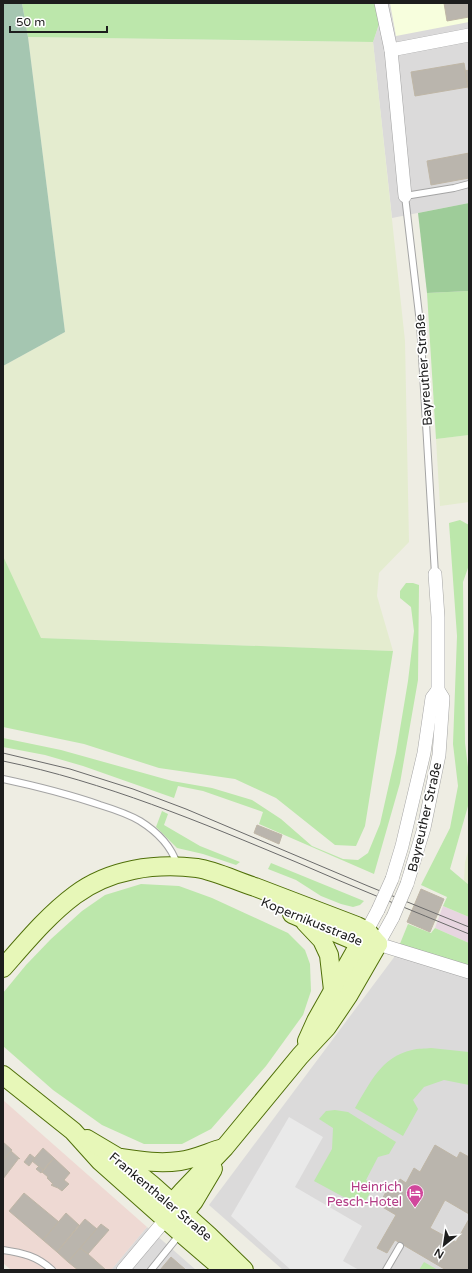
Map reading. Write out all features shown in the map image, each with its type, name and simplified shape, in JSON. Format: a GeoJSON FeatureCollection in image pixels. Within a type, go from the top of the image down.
{"type":"FeatureCollection","features":[{"type":"Feature","properties":{"kind":"street","name":"Bayreuther Straße"},"geometry":{"type":"LineString","coordinates":[[381,3],[391,50],[405,196]]}},
{"type":"Feature","properties":{"kind":"street"},"geometry":{"type":"LineString","coordinates":[[391,50],[469,35]]}},
{"type":"Feature","properties":{"kind":"street","name":"Bayreuther Straße"},"geometry":{"type":"LineString","coordinates":[[300,1056],[316,1021],[333,990],[368,940],[393,917],[407,884],[424,828],[439,755],[443,698],[438,690],[438,617],[435,574]]}},
{"type":"Feature","properties":{"kind":"street","name":"Bayreuther Straße"},"geometry":{"type":"LineString","coordinates":[[165,1220],[178,1208],[190,1183],[225,1147],[300,1056],[327,1027],[348,996],[378,910],[392,879],[402,846],[424,753],[432,698],[438,690]]}},
{"type":"Feature","properties":{"kind":"street","name":"Kopernikusstraße"},"geometry":{"type":"LineString","coordinates":[[3,968],[60,907],[76,894],[123,871],[156,867],[198,868],[223,875],[368,940]]}},
{"type":"Feature","properties":{"kind":"street","name":"Kopernikusstraße"},"geometry":{"type":"LineString","coordinates":[[178,867],[300,918],[368,940]]}},
{"type":"Feature","properties":{"kind":"street"},"geometry":{"type":"LineString","coordinates":[[300,918],[322,940],[329,955],[333,990]]}},
{"type":"Feature","properties":{"kind":"street"},"geometry":{"type":"LineString","coordinates":[[368,940],[469,972]]}},
{"type":"Feature","properties":{"kind":"street","name":"Frankenthaler Straße"},"geometry":{"type":"LineString","coordinates":[[3,1075],[72,1131],[100,1161],[165,1220],[224,1270]]}},
{"type":"Feature","properties":{"kind":"street","name":"Frankenthaler Straße"},"geometry":{"type":"LineString","coordinates":[[72,1131],[119,1158],[178,1208],[244,1270]]}},
{"type":"Feature","properties":{"kind":"street"},"geometry":{"type":"LineString","coordinates":[[119,1158],[162,1163],[182,1161],[225,1147]]}},
{"type":"Feature","properties":{"kind":"street"},"geometry":{"type":"LineString","coordinates":[[123,1270],[165,1220]]}},
{"type":"Feature","properties":{"kind":"lane"},"geometry":{"type":"LineString","coordinates":[[405,196],[469,184]]}},
{"type":"Feature","properties":{"kind":"lane","name":"Bayreuther Straße"},"geometry":{"type":"LineString","coordinates":[[405,196],[420,323],[435,574]]}},
{"type":"Feature","properties":{"kind":"lane"},"geometry":{"type":"LineString","coordinates":[[3,779],[71,795],[113,809],[139,821],[156,833],[174,855],[178,867]]}},
{"type":"Feature","properties":{"kind":"lane"},"geometry":{"type":"LineString","coordinates":[[151,1270],[181,1233]]}},
{"type":"Feature","properties":{"kind":"lane"},"geometry":{"type":"LineString","coordinates":[[386,1270],[400,1246]]}},
{"type":"Feature","properties":{"kind":"lane"},"geometry":{"type":"LineString","coordinates":[[3,1250],[22,1253],[44,1263],[52,1270]]}},
{"type":"Feature","properties":{"kind":"shaded area"},"geometry":{"type":"Polygon","coordinates":[[[3,3],[22,3],[28,37],[65,332],[3,366],[3,3]]]}},
{"type":"Feature","properties":{"kind":"shaded area"},"geometry":{"type":"Polygon","coordinates":[[[375,3],[469,3],[469,203],[392,218],[373,42],[379,24],[375,3]]]}},
{"type":"Feature","properties":{"kind":"shaded area"},"geometry":{"type":"Polygon","coordinates":[[[390,3],[469,3],[469,22],[396,36],[390,3]]]}},
{"type":"Feature","properties":{"kind":"shaded area"},"geometry":{"type":"Polygon","coordinates":[[[28,37],[373,42],[405,341],[409,542],[379,573],[377,596],[393,651],[40,638],[3,556],[3,366],[65,332],[28,37]]]}},
{"type":"Feature","properties":{"kind":"shaded area"},"geometry":{"type":"Polygon","coordinates":[[[469,435],[469,502],[440,506],[436,439],[469,435]]]}},
{"type":"Feature","properties":{"kind":"shaded area"},"geometry":{"type":"Polygon","coordinates":[[[469,848],[469,885],[464,881],[465,862],[469,848]]]}},
{"type":"Feature","properties":{"kind":"shaded area"},"geometry":{"type":"Polygon","coordinates":[[[443,906],[469,917],[469,943],[435,928],[443,906]]]}},
{"type":"Feature","properties":{"kind":"shaded area"},"geometry":{"type":"Polygon","coordinates":[[[395,956],[469,977],[469,1270],[283,1270],[209,1205],[395,956]]]}},
{"type":"Feature","properties":{"kind":"shaded area"},"geometry":{"type":"Polygon","coordinates":[[[3,1100],[147,1227],[111,1270],[11,1270],[3,1263],[3,1100]]]}},
{"type":"Feature","properties":{"kind":"shaded area"},"geometry":{"type":"Polygon","coordinates":[[[289,1117],[323,1137],[295,1187],[362,1226],[343,1261],[359,1270],[291,1270],[231,1216],[289,1117]]]}},
{"type":"Feature","properties":{"kind":"shaded area"},"geometry":{"type":"Polygon","coordinates":[[[147,1227],[196,1270],[111,1270],[147,1227]]]}},
{"type":"Feature","properties":{"kind":"green space"},"geometry":{"type":"Polygon","coordinates":[[[22,3],[375,3],[379,24],[373,42],[28,37],[22,3]]]}},
{"type":"Feature","properties":{"kind":"green space"},"geometry":{"type":"Polygon","coordinates":[[[469,203],[469,291],[427,293],[418,213],[469,203]]]}},
{"type":"Feature","properties":{"kind":"green space"},"geometry":{"type":"Polygon","coordinates":[[[469,291],[469,435],[436,439],[427,293],[469,291]]]}},
{"type":"Feature","properties":{"kind":"green space"},"geometry":{"type":"Polygon","coordinates":[[[460,520],[469,525],[469,565],[463,582],[465,743],[469,787],[468,806],[450,869],[469,885],[469,917],[443,906],[447,897],[421,885],[450,828],[458,786],[453,744],[457,636],[449,523],[460,520]]]}},
{"type":"Feature","properties":{"kind":"green space"},"geometry":{"type":"Polygon","coordinates":[[[3,556],[41,638],[393,651],[365,826],[356,846],[335,845],[276,798],[235,779],[159,768],[84,744],[3,727],[3,556]]]}},
{"type":"Feature","properties":{"kind":"green space"},"geometry":{"type":"Polygon","coordinates":[[[406,583],[419,585],[418,680],[400,783],[374,874],[259,824],[263,812],[203,791],[178,786],[174,798],[83,766],[45,755],[3,747],[3,738],[61,750],[172,781],[212,788],[252,800],[281,819],[312,846],[343,859],[358,860],[368,853],[380,824],[396,753],[408,681],[414,631],[411,607],[400,598],[400,591],[406,583]]]}},
{"type":"Feature","properties":{"kind":"green space"},"geometry":{"type":"Polygon","coordinates":[[[162,811],[168,814],[164,825],[200,846],[240,862],[236,865],[203,854],[177,848],[156,827],[162,811]]]}},
{"type":"Feature","properties":{"kind":"green space"},"geometry":{"type":"Polygon","coordinates":[[[271,863],[364,901],[360,905],[353,907],[321,896],[296,880],[268,869],[271,863]]]}},
{"type":"Feature","properties":{"kind":"green space"},"geometry":{"type":"Polygon","coordinates":[[[141,884],[179,886],[212,898],[288,933],[305,950],[310,964],[311,991],[303,1015],[266,1066],[211,1129],[182,1144],[144,1144],[102,1125],[53,1090],[3,1046],[3,993],[26,965],[51,939],[82,911],[105,895],[141,884]]]}},
{"type":"Feature","properties":{"kind":"green space"},"geometry":{"type":"Polygon","coordinates":[[[408,924],[431,933],[435,928],[469,943],[469,977],[395,956],[408,924]]]}},
{"type":"Feature","properties":{"kind":"green space"},"geometry":{"type":"Polygon","coordinates":[[[431,1048],[469,1052],[469,1085],[444,1080],[424,1087],[413,1100],[418,1109],[403,1136],[355,1108],[371,1081],[392,1058],[401,1053],[412,1050],[431,1048]]]}},
{"type":"Feature","properties":{"kind":"green space"},"geometry":{"type":"Polygon","coordinates":[[[335,1110],[348,1112],[396,1142],[389,1154],[378,1157],[366,1180],[374,1186],[362,1207],[314,1181],[332,1149],[333,1128],[319,1119],[326,1111],[335,1110]]]}},
{"type":"Feature","properties":{"kind":"green space"},"geometry":{"type":"Polygon","coordinates":[[[424,1262],[438,1270],[419,1270],[424,1262]]]}},
{"type":"Feature","properties":{"kind":"building"},"geometry":{"type":"Polygon","coordinates":[[[444,3],[469,3],[469,17],[447,21],[444,3]]]}},
{"type":"Feature","properties":{"kind":"building"},"geometry":{"type":"Polygon","coordinates":[[[464,63],[468,87],[415,96],[411,72],[464,63]]]}},
{"type":"Feature","properties":{"kind":"building"},"geometry":{"type":"Polygon","coordinates":[[[469,70],[469,92],[465,71],[469,70]]]}},
{"type":"Feature","properties":{"kind":"building"},"geometry":{"type":"Polygon","coordinates":[[[469,153],[469,178],[431,185],[427,161],[469,153]]]}},
{"type":"Feature","properties":{"kind":"building"},"geometry":{"type":"Polygon","coordinates":[[[257,825],[282,835],[279,844],[254,833],[257,825]]]}},
{"type":"Feature","properties":{"kind":"building"},"geometry":{"type":"Polygon","coordinates":[[[421,889],[444,899],[430,932],[407,922],[421,889]]]}},
{"type":"Feature","properties":{"kind":"building"},"geometry":{"type":"Polygon","coordinates":[[[3,1142],[12,1150],[3,1160],[3,1142]]]}},
{"type":"Feature","properties":{"kind":"building"},"geometry":{"type":"Polygon","coordinates":[[[435,1145],[457,1158],[460,1152],[469,1157],[469,1214],[445,1200],[430,1228],[456,1242],[469,1219],[469,1270],[446,1270],[395,1240],[387,1253],[377,1248],[396,1215],[379,1205],[387,1190],[393,1193],[400,1179],[406,1183],[414,1168],[420,1172],[435,1145]]]}},
{"type":"Feature","properties":{"kind":"building"},"geometry":{"type":"Polygon","coordinates":[[[43,1148],[54,1158],[43,1170],[32,1161],[43,1148]]]}},
{"type":"Feature","properties":{"kind":"building"},"geometry":{"type":"Polygon","coordinates":[[[11,1151],[19,1158],[3,1179],[3,1160],[11,1151]]]}},
{"type":"Feature","properties":{"kind":"building"},"geometry":{"type":"Polygon","coordinates":[[[30,1154],[35,1158],[29,1166],[24,1162],[30,1154]]]}},
{"type":"Feature","properties":{"kind":"building"},"geometry":{"type":"Polygon","coordinates":[[[54,1158],[70,1173],[64,1180],[69,1184],[62,1191],[51,1185],[53,1184],[42,1172],[54,1158]]]}},
{"type":"Feature","properties":{"kind":"building"},"geometry":{"type":"Polygon","coordinates":[[[39,1166],[43,1170],[41,1173],[36,1169],[39,1166]]]}},
{"type":"Feature","properties":{"kind":"building"},"geometry":{"type":"Polygon","coordinates":[[[24,1193],[59,1222],[43,1240],[9,1211],[24,1193]]]}},
{"type":"Feature","properties":{"kind":"building"},"geometry":{"type":"Polygon","coordinates":[[[66,1213],[79,1225],[57,1252],[43,1240],[66,1213]]]}},
{"type":"Feature","properties":{"kind":"building"},"geometry":{"type":"Polygon","coordinates":[[[85,1219],[97,1229],[68,1262],[57,1252],[85,1219]]]}},
{"type":"Feature","properties":{"kind":"building"},"geometry":{"type":"Polygon","coordinates":[[[101,1224],[109,1230],[88,1254],[80,1248],[101,1224]]]}},
{"type":"Feature","properties":{"kind":"building"},"geometry":{"type":"Polygon","coordinates":[[[80,1248],[106,1270],[78,1270],[68,1262],[80,1248]]]}},
{"type":"Feature","properties":{"kind":"building"},"geometry":{"type":"Polygon","coordinates":[[[171,1257],[186,1270],[160,1270],[171,1257]]]}},
{"type":"Feature","properties":{"kind":"tram line"},"geometry":{"type":"LineString","coordinates":[[3,753],[70,769],[133,789],[186,809],[469,927]]}},
{"type":"Feature","properties":{"kind":"tram line"},"geometry":{"type":"LineString","coordinates":[[3,761],[78,780],[152,804],[224,832],[469,934]]}},
{"type":"Feature","properties":{"kind":"place","name":"Heinrich Pesch-Hotel"},"geometry":{"type":"Point","coordinates":[415,1208]}}]}
